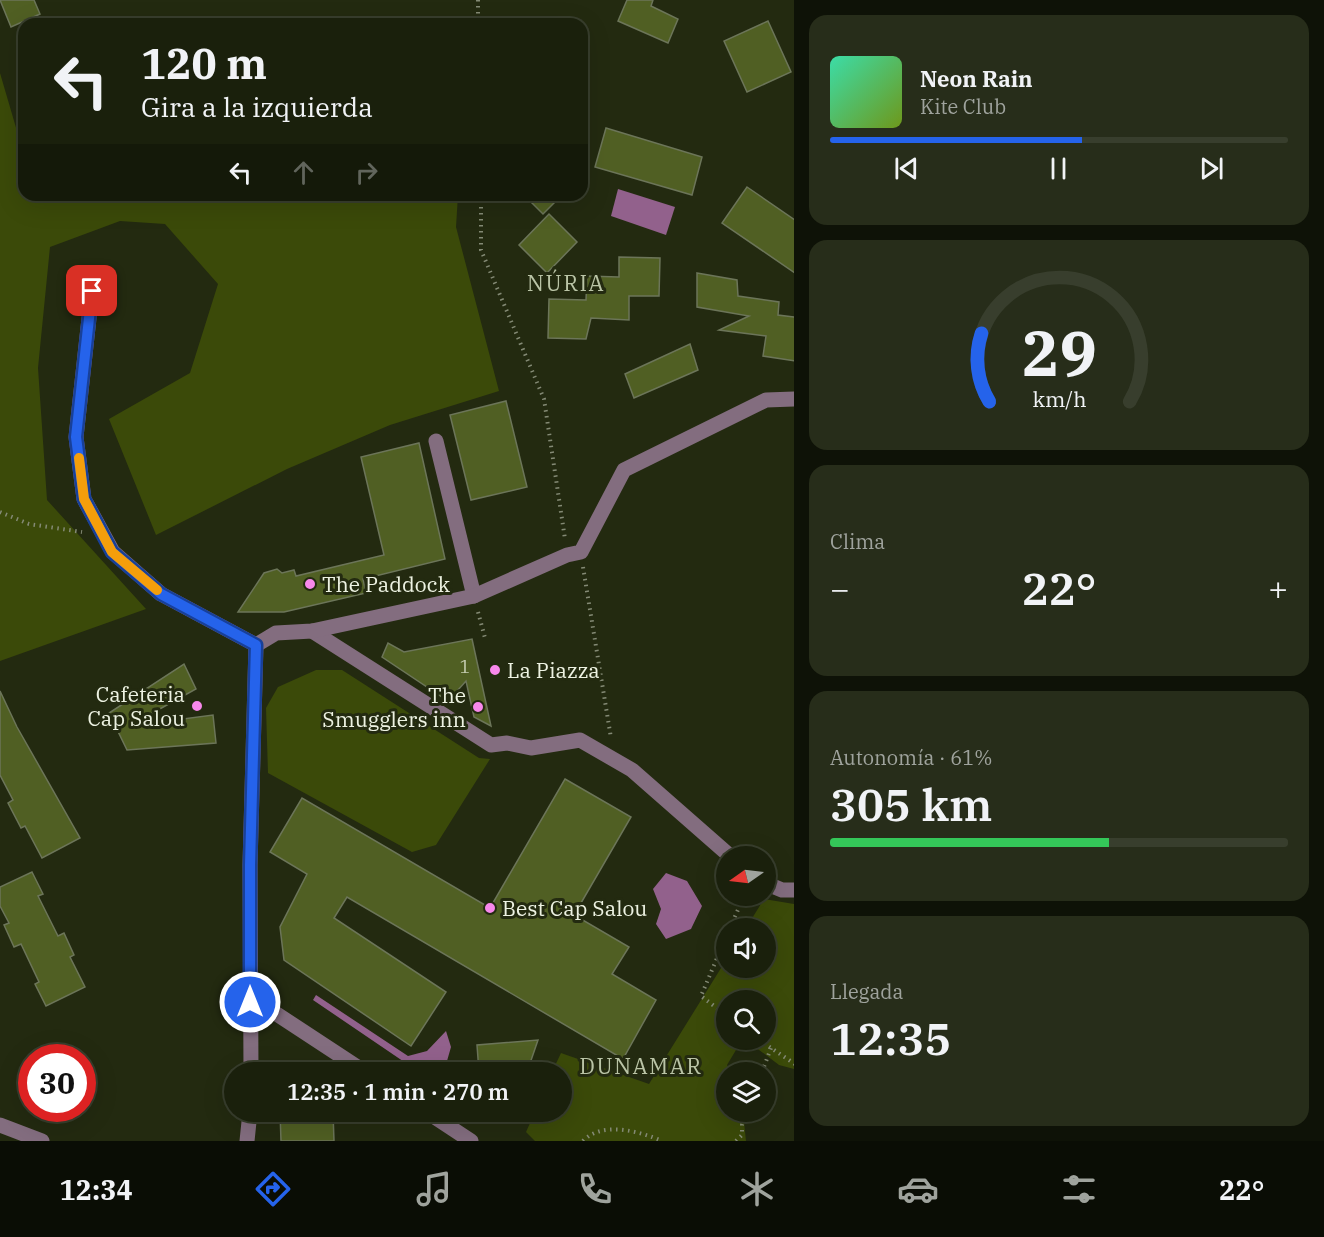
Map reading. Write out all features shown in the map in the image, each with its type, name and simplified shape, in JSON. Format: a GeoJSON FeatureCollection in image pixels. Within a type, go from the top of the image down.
{"type":"FeatureCollection","features":[{"type":"Feature","properties":{"kind":"street"},"geometry":{"type":"LineString","coordinates":[[92,291],[76,437],[84,499],[112,552],[161,594],[256,645]]}},
{"type":"Feature","properties":{"kind":"street"},"geometry":{"type":"LineString","coordinates":[[256,645],[276,633],[312,631],[474,596],[574,554],[624,471],[766,400],[794,399]]}},
{"type":"Feature","properties":{"kind":"street"},"geometry":{"type":"LineString","coordinates":[[436,441],[474,596]]}},
{"type":"Feature","properties":{"kind":"street"},"geometry":{"type":"LineString","coordinates":[[312,631],[492,745],[507,743],[531,748],[580,740],[632,770],[719,846]]}},
{"type":"Feature","properties":{"kind":"street"},"geometry":{"type":"LineString","coordinates":[[251,1062],[250,865],[256,645]]}},
{"type":"Feature","properties":{"kind":"street"},"geometry":{"type":"LineString","coordinates":[[776,888],[794,890]]}},
{"type":"Feature","properties":{"kind":"street"},"geometry":{"type":"LineString","coordinates":[[250,1002],[266,1007],[350,1062]]}},
{"type":"Feature","properties":{"kind":"street"},"geometry":{"type":"LineString","coordinates":[[248,1141],[249,1122]]}},
{"type":"Feature","properties":{"kind":"street"},"geometry":{"type":"LineString","coordinates":[[442,1122],[471,1141]]}},
{"type":"Feature","properties":{"kind":"street"},"geometry":{"type":"LineString","coordinates":[[0,1125],[42,1141]]}},
{"type":"Feature","properties":{"kind":"path"},"geometry":{"type":"LineString","coordinates":[[478,0],[478,18]]}},
{"type":"Feature","properties":{"kind":"path"},"geometry":{"type":"LineString","coordinates":[[481,201],[482,250],[544,399],[614,759]]}},
{"type":"Feature","properties":{"kind":"path"},"geometry":{"type":"LineString","coordinates":[[0,512],[29,524],[103,535]]}},
{"type":"Feature","properties":{"kind":"path"},"geometry":{"type":"LineString","coordinates":[[474,596],[485,638]]}},
{"type":"Feature","properties":{"kind":"path"},"geometry":{"type":"LineString","coordinates":[[716,961],[701,996],[716,1007]]}},
{"type":"Feature","properties":{"kind":"path"},"geometry":{"type":"LineString","coordinates":[[774,1050],[794,1063]]}},
{"type":"Feature","properties":{"kind":"path"},"geometry":{"type":"LineString","coordinates":[[735,1141],[742,1136],[743,1122]]}},
{"type":"Feature","properties":{"kind":"path"},"geometry":{"type":"LineString","coordinates":[[583,1141],[590,1133],[612,1128],[662,1141]]}},
{"type":"Feature","properties":{"kind":"green space"},"geometry":{"type":"Polygon","coordinates":[[[0,73],[18,134],[18,201],[458,201],[456,227],[499,391],[390,425],[287,469],[156,535],[109,419],[190,373],[218,284],[165,224],[120,221],[50,247],[38,368],[47,500],[146,609],[0,661],[0,73]]]}},
{"type":"Feature","properties":{"kind":"green space"},"geometry":{"type":"Polygon","coordinates":[[[316,670],[342,670],[479,758],[490,759],[436,845],[412,852],[268,773],[266,708],[278,687],[316,670]]]}},
{"type":"Feature","properties":{"kind":"green space"},"geometry":{"type":"Polygon","coordinates":[[[776,901],[794,904],[794,1069],[779,1065],[759,1050],[776,1050],[776,990],[716,990],[716,1050],[736,1050],[729,1062],[716,1062],[716,1122],[744,1122],[746,1141],[535,1141],[526,1132],[530,1122],[572,1122],[572,1062],[557,1062],[561,1053],[649,1084],[716,976],[716,978],[776,978],[776,918],[752,918],[760,906],[776,906],[776,901]]]}},
{"type":"Feature","properties":{"kind":"shaded area"},"geometry":{"type":"Polygon","coordinates":[[[618,189],[675,207],[666,235],[611,216],[618,189]]]}},
{"type":"Feature","properties":{"kind":"shaded area"},"geometry":{"type":"Polygon","coordinates":[[[666,873],[687,881],[702,906],[691,929],[666,939],[656,924],[661,909],[653,889],[666,873]]]}},
{"type":"Feature","properties":{"kind":"shaded area"},"geometry":{"type":"Polygon","coordinates":[[[316,995],[408,1056],[427,1051],[446,1031],[451,1047],[447,1062],[404,1062],[313,1000],[316,995]]]}},
{"type":"Feature","properties":{"kind":"building"},"geometry":{"type":"Polygon","coordinates":[[[0,0],[34,0],[40,14],[31,18],[18,18],[18,24],[11,27],[0,0]]]}},
{"type":"Feature","properties":{"kind":"building"},"geometry":{"type":"Polygon","coordinates":[[[627,0],[653,0],[651,6],[678,19],[668,43],[618,21],[627,0]]]}},
{"type":"Feature","properties":{"kind":"building"},"geometry":{"type":"Polygon","coordinates":[[[768,21],[791,72],[747,92],[724,41],[768,21]]]}},
{"type":"Feature","properties":{"kind":"building"},"geometry":{"type":"Polygon","coordinates":[[[606,128],[702,157],[692,195],[595,167],[606,128]]]}},
{"type":"Feature","properties":{"kind":"building"},"geometry":{"type":"Polygon","coordinates":[[[747,187],[794,219],[794,272],[722,223],[747,187]]]}},
{"type":"Feature","properties":{"kind":"building"},"geometry":{"type":"Polygon","coordinates":[[[530,201],[556,201],[543,214],[530,201]]]}},
{"type":"Feature","properties":{"kind":"building"},"geometry":{"type":"Polygon","coordinates":[[[549,214],[577,242],[547,273],[519,245],[549,214]]]}},
{"type":"Feature","properties":{"kind":"building"},"geometry":{"type":"Polygon","coordinates":[[[619,257],[660,258],[659,296],[629,296],[629,320],[591,318],[586,339],[548,338],[549,299],[586,300],[587,276],[619,277],[619,257]]]}},
{"type":"Feature","properties":{"kind":"building"},"geometry":{"type":"Polygon","coordinates":[[[697,273],[737,280],[738,296],[779,302],[778,315],[794,317],[794,361],[763,356],[766,336],[719,330],[749,316],[697,307],[697,273]]]}},
{"type":"Feature","properties":{"kind":"building"},"geometry":{"type":"Polygon","coordinates":[[[690,344],[698,370],[634,398],[625,374],[690,344]]]}},
{"type":"Feature","properties":{"kind":"building"},"geometry":{"type":"Polygon","coordinates":[[[506,401],[527,487],[471,500],[450,415],[506,401]]]}},
{"type":"Feature","properties":{"kind":"building"},"geometry":{"type":"Polygon","coordinates":[[[419,443],[445,559],[363,579],[366,593],[284,612],[238,612],[264,573],[277,569],[282,573],[294,570],[296,576],[384,555],[361,457],[419,443]]]}},
{"type":"Feature","properties":{"kind":"building"},"geometry":{"type":"Polygon","coordinates":[[[472,639],[491,726],[474,717],[466,681],[448,701],[382,657],[388,643],[404,652],[472,639]]]}},
{"type":"Feature","properties":{"kind":"building"},"geometry":{"type":"Polygon","coordinates":[[[184,664],[196,689],[129,726],[213,715],[216,743],[127,750],[109,713],[184,664]]]}},
{"type":"Feature","properties":{"kind":"building"},"geometry":{"type":"Polygon","coordinates":[[[0,691],[17,727],[80,838],[42,858],[25,826],[21,828],[8,803],[13,800],[0,775],[0,691]]]}},
{"type":"Feature","properties":{"kind":"building"},"geometry":{"type":"Polygon","coordinates":[[[565,779],[631,817],[574,915],[629,947],[612,974],[656,1000],[623,1059],[347,897],[334,918],[446,992],[411,1046],[284,960],[280,927],[307,874],[270,852],[302,798],[490,908],[565,779]]]}},
{"type":"Feature","properties":{"kind":"building"},"geometry":{"type":"Polygon","coordinates":[[[32,872],[43,894],[38,896],[58,936],[64,933],[74,955],[70,957],[85,987],[46,1006],[35,984],[39,982],[21,944],[14,947],[4,925],[9,923],[0,906],[0,887],[32,872]]]}},
{"type":"Feature","properties":{"kind":"building"},"geometry":{"type":"Polygon","coordinates":[[[538,1040],[530,1062],[478,1062],[477,1045],[538,1040]]]}},
{"type":"Feature","properties":{"kind":"building"},"geometry":{"type":"Polygon","coordinates":[[[280,1122],[333,1122],[334,1141],[281,1141],[280,1122]]]}},
{"type":"Feature","properties":{"kind":"slow traffic"},"geometry":{"type":"LineString","coordinates":[[79,458],[84,499],[112,552],[157,590]]}},
{"type":"Feature","properties":{"kind":"place","name":"The Paddock"},"geometry":{"type":"Point","coordinates":[310,584]}},
{"type":"Feature","properties":{"kind":"place","name":"La Piazza"},"geometry":{"type":"Point","coordinates":[495,670]}},
{"type":"Feature","properties":{"kind":"place","name":"Cafeteria Cap Salou"},"geometry":{"type":"Point","coordinates":[197,706]}},
{"type":"Feature","properties":{"kind":"place","name":"The Smugglers inn"},"geometry":{"type":"Point","coordinates":[478,707]}},
{"type":"Feature","properties":{"kind":"place","name":"Best Cap Salou"},"geometry":{"type":"Point","coordinates":[490,908]}},
{"type":"Feature","properties":{"kind":"district","name":"NÚRIA"},"geometry":{"type":"Point","coordinates":[566,282]}},
{"type":"Feature","properties":{"kind":"district","name":"DUNAMAR"},"geometry":{"type":"Point","coordinates":[641,1065]}},
{"type":"Feature","properties":{"kind":"route"},"geometry":{"type":"LineString","coordinates":[[92,291],[76,437],[84,499],[112,552],[161,594],[256,645],[250,865],[250,1002]]}}]}
